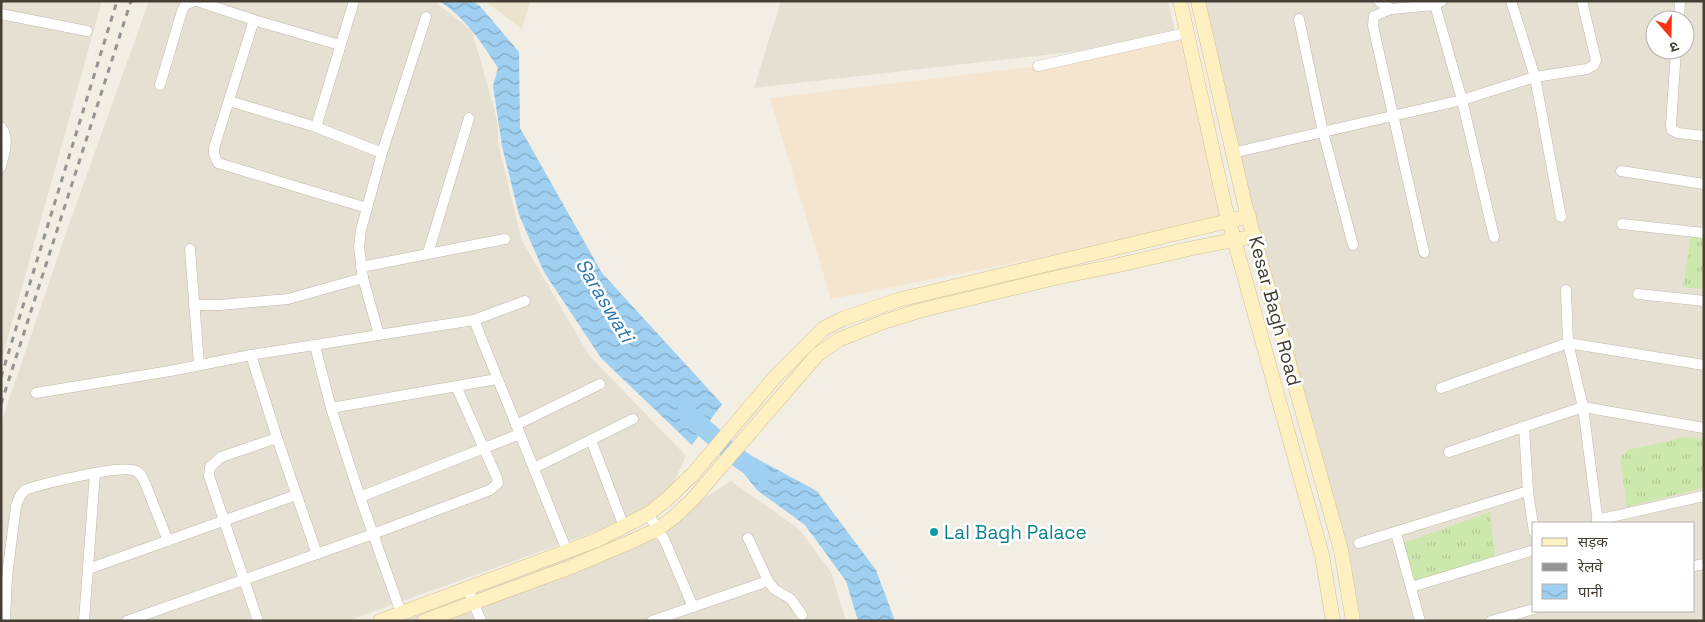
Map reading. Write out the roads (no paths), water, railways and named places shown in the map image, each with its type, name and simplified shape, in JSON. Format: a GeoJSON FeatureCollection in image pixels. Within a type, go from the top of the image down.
{"type":"FeatureCollection","features":[{"type":"Feature","properties":{"kind":"main road","name":"Kesar Bagh Road"},"geometry":{"type":"LineString","coordinates":[[1180,1],[1229,221],[1322,555],[1334,621]]}},
{"type":"Feature","properties":{"kind":"main road","name":"Kesar Bagh Road"},"geometry":{"type":"LineString","coordinates":[[1198,1],[1232,153],[1341,550],[1353,621]]}},
{"type":"Feature","properties":{"kind":"main road"},"geometry":{"type":"LineString","coordinates":[[380,621],[597,540],[648,514],[693,474],[775,377],[807,344],[823,329],[842,319],[898,300],[1249,216]]}},
{"type":"Feature","properties":{"kind":"main road"},"geometry":{"type":"LineString","coordinates":[[424,621],[571,567],[658,529],[674,517],[707,484],[817,355],[838,340],[922,310],[1059,277],[1255,236]]}},
{"type":"Feature","properties":{"kind":"street"},"geometry":{"type":"LineString","coordinates":[[160,85],[182,11],[185,5],[196,1],[340,45]]}},
{"type":"Feature","properties":{"kind":"street"},"geometry":{"type":"LineString","coordinates":[[316,127],[354,1]]}},
{"type":"Feature","properties":{"kind":"street"},"geometry":{"type":"LineString","coordinates":[[1379,1],[1391,10]]}},
{"type":"Feature","properties":{"kind":"street"},"geometry":{"type":"LineString","coordinates":[[1511,1],[1535,77],[1562,217]]}},
{"type":"Feature","properties":{"kind":"street"},"geometry":{"type":"LineString","coordinates":[[1232,153],[1462,100],[1535,77],[1586,69],[1594,65],[1596,60],[1582,1]]}},
{"type":"Feature","properties":{"kind":"street"},"geometry":{"type":"LineString","coordinates":[[1424,252],[1373,26],[1374,16],[1391,10],[1439,3],[1494,237]]}},
{"type":"Feature","properties":{"kind":"street"},"geometry":{"type":"LineString","coordinates":[[1,14],[87,31]]}},
{"type":"Feature","properties":{"kind":"street"},"geometry":{"type":"LineString","coordinates":[[379,335],[361,267],[359,247],[361,230],[382,153],[426,17]]}},
{"type":"Feature","properties":{"kind":"street"},"geometry":{"type":"LineString","coordinates":[[1299,19],[1322,132],[1353,245]]}},
{"type":"Feature","properties":{"kind":"street"},"geometry":{"type":"LineString","coordinates":[[254,20],[214,148],[214,154],[218,163],[367,208]]}},
{"type":"Feature","properties":{"kind":"street"},"geometry":{"type":"LineString","coordinates":[[1038,66],[1186,33]]}},
{"type":"Feature","properties":{"kind":"street"},"geometry":{"type":"LineString","coordinates":[[1675,60],[1671,118],[1672,130],[1678,133],[1704,136]]}},
{"type":"Feature","properties":{"kind":"street"},"geometry":{"type":"LineString","coordinates":[[228,101],[316,127],[382,153]]}},
{"type":"Feature","properties":{"kind":"street"},"geometry":{"type":"LineString","coordinates":[[428,253],[469,118]]}},
{"type":"Feature","properties":{"kind":"street"},"geometry":{"type":"LineString","coordinates":[[1,127],[4,130],[6,146],[1,166]]}},
{"type":"Feature","properties":{"kind":"street"},"geometry":{"type":"LineString","coordinates":[[1621,171],[1704,184]]}},
{"type":"Feature","properties":{"kind":"street"},"geometry":{"type":"LineString","coordinates":[[1622,224],[1704,233]]}},
{"type":"Feature","properties":{"kind":"street"},"geometry":{"type":"LineString","coordinates":[[361,267],[505,239]]}},
{"type":"Feature","properties":{"kind":"street"},"geometry":{"type":"LineString","coordinates":[[190,249],[199,364]]}},
{"type":"Feature","properties":{"kind":"street"},"geometry":{"type":"LineString","coordinates":[[194,305],[220,305],[288,298],[363,278]]}},
{"type":"Feature","properties":{"kind":"street"},"geometry":{"type":"LineString","coordinates":[[1566,290],[1568,343],[1583,407],[1598,521],[1704,496]]}},
{"type":"Feature","properties":{"kind":"street"},"geometry":{"type":"LineString","coordinates":[[1638,294],[1704,301]]}},
{"type":"Feature","properties":{"kind":"street"},"geometry":{"type":"LineString","coordinates":[[36,393],[251,355],[474,320],[525,301]]}},
{"type":"Feature","properties":{"kind":"street"},"geometry":{"type":"LineString","coordinates":[[474,320],[567,551]]}},
{"type":"Feature","properties":{"kind":"street"},"geometry":{"type":"LineString","coordinates":[[1441,388],[1568,343],[1704,365]]}},
{"type":"Feature","properties":{"kind":"street"},"geometry":{"type":"LineString","coordinates":[[315,346],[331,408],[401,613]]}},
{"type":"Feature","properties":{"kind":"street"},"geometry":{"type":"LineString","coordinates":[[251,355],[317,554]]}},
{"type":"Feature","properties":{"kind":"street"},"geometry":{"type":"LineString","coordinates":[[331,408],[497,379]]}},
{"type":"Feature","properties":{"kind":"street"},"geometry":{"type":"LineString","coordinates":[[360,497],[484,448],[600,384]]}},
{"type":"Feature","properties":{"kind":"street"},"geometry":{"type":"LineString","coordinates":[[127,621],[373,534],[490,490],[498,483],[456,386]]}},
{"type":"Feature","properties":{"kind":"street"},"geometry":{"type":"LineString","coordinates":[[1449,452],[1583,407],[1704,428]]}},
{"type":"Feature","properties":{"kind":"street"},"geometry":{"type":"LineString","coordinates":[[534,468],[633,419]]}},
{"type":"Feature","properties":{"kind":"street"},"geometry":{"type":"LineString","coordinates":[[1524,427],[1528,492],[1532,522]]}},
{"type":"Feature","properties":{"kind":"street"},"geometry":{"type":"LineString","coordinates":[[258,621],[209,476],[210,468],[222,458],[277,438]]}},
{"type":"Feature","properties":{"kind":"street"},"geometry":{"type":"LineString","coordinates":[[591,440],[624,527]]}},
{"type":"Feature","properties":{"kind":"street"},"geometry":{"type":"LineString","coordinates":[[5,621],[7,576],[16,506],[25,490],[95,473],[126,469],[136,470],[141,474],[168,541]]}},
{"type":"Feature","properties":{"kind":"street"},"geometry":{"type":"LineString","coordinates":[[84,621],[95,473]]}},
{"type":"Feature","properties":{"kind":"street"},"geometry":{"type":"LineString","coordinates":[[1359,543],[1528,492]]}},
{"type":"Feature","properties":{"kind":"street"},"geometry":{"type":"LineString","coordinates":[[88,569],[296,495]]}},
{"type":"Feature","properties":{"kind":"street"},"geometry":{"type":"LineString","coordinates":[[648,514],[658,529],[693,607]]}},
{"type":"Feature","properties":{"kind":"street"},"geometry":{"type":"LineString","coordinates":[[1396,533],[1420,621]]}},
{"type":"Feature","properties":{"kind":"street"},"geometry":{"type":"LineString","coordinates":[[748,538],[768,581],[774,589],[791,600],[802,615]]}},
{"type":"Feature","properties":{"kind":"street"},"geometry":{"type":"LineString","coordinates":[[1411,587],[1532,551]]}},
{"type":"Feature","properties":{"kind":"street"},"geometry":{"type":"LineString","coordinates":[[652,621],[768,581]]}},
{"type":"Feature","properties":{"kind":"street"},"geometry":{"type":"LineString","coordinates":[[468,589],[481,621]]}},
{"type":"Feature","properties":{"kind":"street"},"geometry":{"type":"LineString","coordinates":[[1491,621],[1532,610]]}},
{"type":"Feature","properties":{"kind":"water"},"geometry":{"type":"Polygon","coordinates":[[[439,1],[472,1],[480,6],[519,52],[520,128],[602,273],[722,404],[692,445],[601,358],[544,272],[519,215],[502,146],[493,86],[498,68],[465,23],[439,1]]]}},
{"type":"Feature","properties":{"kind":"water"},"geometry":{"type":"Polygon","coordinates":[[[748,454],[817,491],[876,570],[895,621],[858,621],[846,581],[805,525],[757,490],[737,465],[748,454]]]}},
{"type":"Feature","properties":{"kind":"waterway","name":"Saraswati"},"geometry":{"type":"LineString","coordinates":[[686,412],[734,455],[761,474]]}},
{"type":"Feature","properties":{"kind":"railway"},"geometry":{"type":"LineString","coordinates":[[1,377],[117,1]]}},
{"type":"Feature","properties":{"kind":"railway"},"geometry":{"type":"LineString","coordinates":[[1,404],[131,1]]}},
{"type":"Feature","properties":{"kind":"place","name":"Lal Bagh Palace"},"geometry":{"type":"Point","coordinates":[934,532]}}]}
